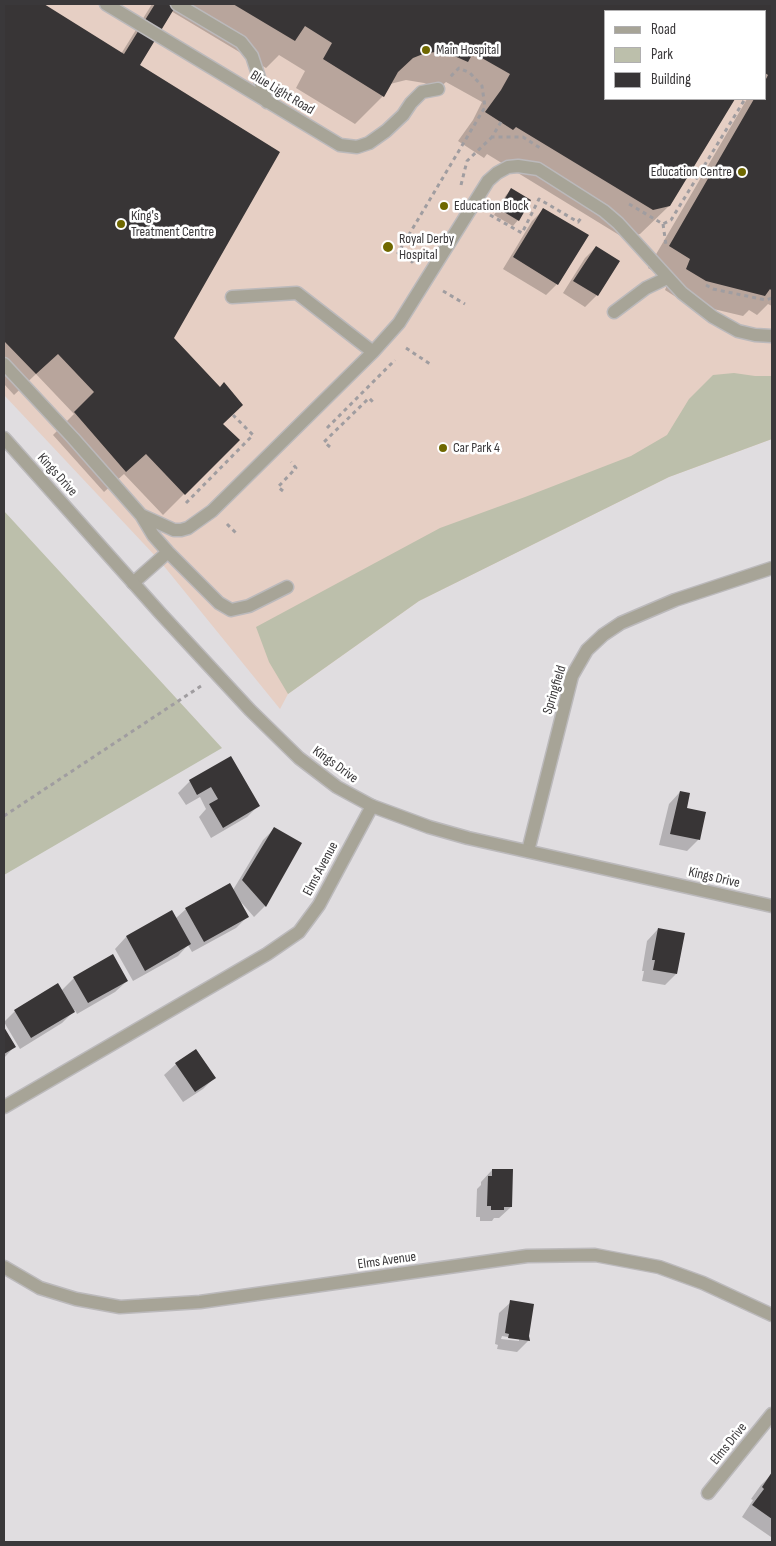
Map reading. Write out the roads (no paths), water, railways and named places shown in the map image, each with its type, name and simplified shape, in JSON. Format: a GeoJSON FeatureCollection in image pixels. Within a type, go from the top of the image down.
{"type":"FeatureCollection","features":[{"type":"Feature","properties":{"kind":"street","name":"Blue Light Road"},"geometry":{"type":"LineString","coordinates":[[106,4],[340,145],[357,147],[368,143],[386,131],[403,115],[422,92],[438,89]]}},
{"type":"Feature","properties":{"kind":"street"},"geometry":{"type":"LineString","coordinates":[[177,4],[241,42],[252,56],[267,102]]}},
{"type":"Feature","properties":{"kind":"street"},"geometry":{"type":"LineString","coordinates":[[141,515],[174,530],[180,530],[199,521],[212,511],[373,352],[399,323],[488,181],[508,167],[518,166],[538,169],[592,202],[618,222],[682,293],[713,317],[738,330],[755,335],[772,336]]}},
{"type":"Feature","properties":{"kind":"street"},"geometry":{"type":"LineString","coordinates":[[614,312],[646,288],[667,278]]}},
{"type":"Feature","properties":{"kind":"street"},"geometry":{"type":"LineString","coordinates":[[232,297],[297,293],[373,352]]}},
{"type":"Feature","properties":{"kind":"street"},"geometry":{"type":"LineString","coordinates":[[4,364],[74,438],[141,515],[153,535],[168,552],[218,603],[231,610],[249,606],[287,587]]}},
{"type":"Feature","properties":{"kind":"street","name":"Kings Drive"},"geometry":{"type":"LineString","coordinates":[[4,438],[132,583],[250,710],[299,758],[337,787],[372,806],[429,827],[468,838],[772,906]]}},
{"type":"Feature","properties":{"kind":"street"},"geometry":{"type":"LineString","coordinates":[[132,583],[168,552]]}},
{"type":"Feature","properties":{"kind":"street","name":"Springfield"},"geometry":{"type":"LineString","coordinates":[[528,852],[572,676],[588,650],[603,634],[621,623],[675,600],[772,568]]}},
{"type":"Feature","properties":{"kind":"street","name":"Elms Avenue"},"geometry":{"type":"LineString","coordinates":[[4,1107],[267,954],[299,932],[319,905],[372,806]]}},
{"type":"Feature","properties":{"kind":"street","name":"Elms Avenue"},"geometry":{"type":"LineString","coordinates":[[4,1267],[40,1288],[76,1299],[120,1307],[200,1302],[527,1256],[594,1255],[659,1267],[703,1282],[772,1315]]}},
{"type":"Feature","properties":{"kind":"street","name":"Elms Drive"},"geometry":{"type":"LineString","coordinates":[[708,1493],[772,1414]]}},
{"type":"Feature","properties":{"kind":"place","name":"Main Hospital"},"geometry":{"type":"Point","coordinates":[426,50]}},
{"type":"Feature","properties":{"kind":"place","name":"Education Centre"},"geometry":{"type":"Point","coordinates":[742,172]}},
{"type":"Feature","properties":{"kind":"place","name":"Education Block"},"geometry":{"type":"Point","coordinates":[444,206]}},
{"type":"Feature","properties":{"kind":"place","name":"King's Treatment Centre"},"geometry":{"type":"Point","coordinates":[121,224]}},
{"type":"Feature","properties":{"kind":"place","name":"Royal Derby Hospital"},"geometry":{"type":"Point","coordinates":[388,247]}},
{"type":"Feature","properties":{"kind":"place","name":"Car Park 4"},"geometry":{"type":"Point","coordinates":[443,448]}}]}
